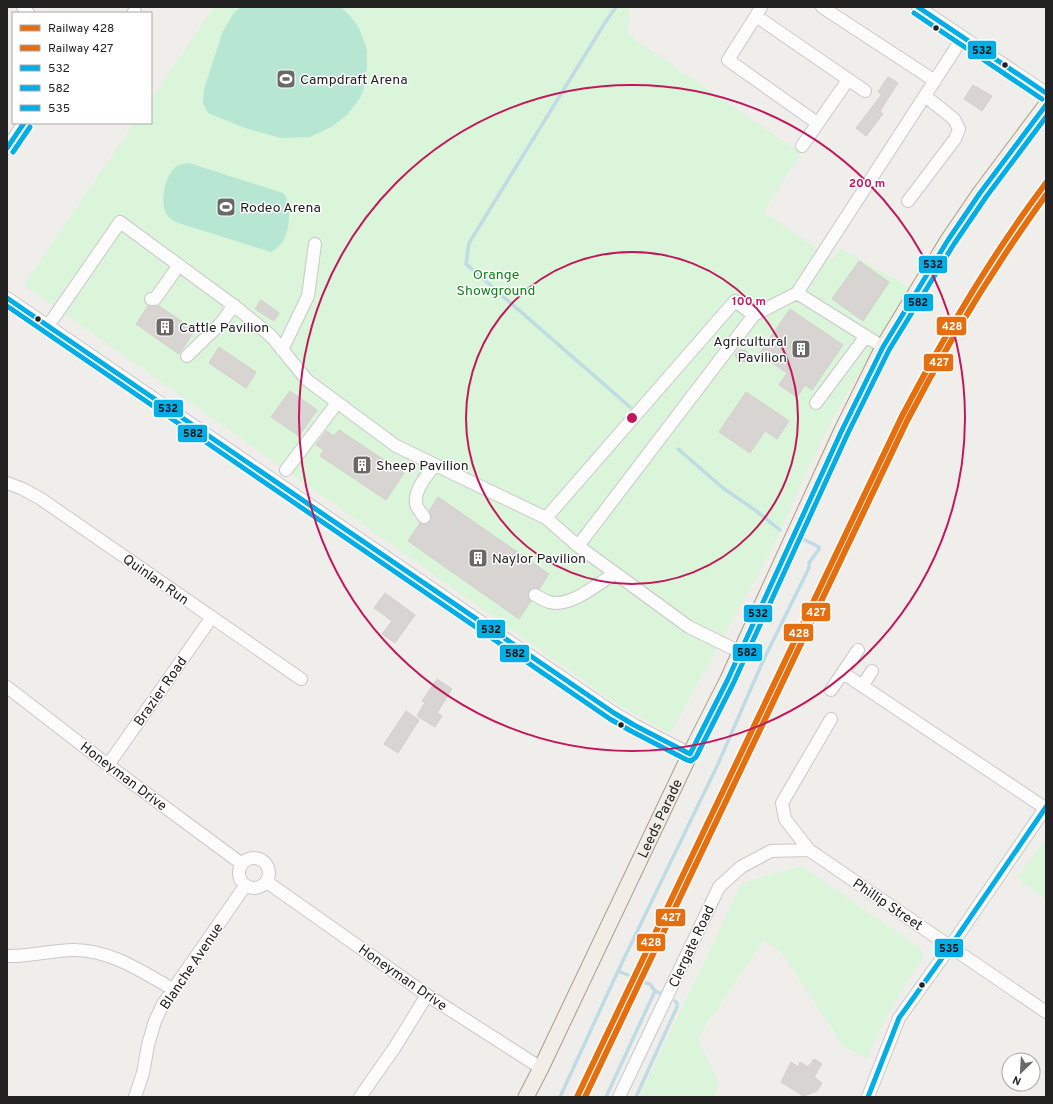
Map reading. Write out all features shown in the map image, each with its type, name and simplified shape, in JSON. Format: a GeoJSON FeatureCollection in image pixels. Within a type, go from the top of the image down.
{"type":"FeatureCollection","features":[{"type":"Feature","properties":{"kind":"main road","name":"Leeds Parade"},"geometry":{"type":"LineString","coordinates":[[526,1097],[740,652],[842,430],[883,347],[948,240],[980,193],[1046,105]]}},
{"type":"Feature","properties":{"kind":"street"},"geometry":{"type":"LineString","coordinates":[[822,7],[935,81]]}},
{"type":"Feature","properties":{"kind":"street"},"geometry":{"type":"LineString","coordinates":[[918,7],[1046,93]]}},
{"type":"Feature","properties":{"kind":"street"},"geometry":{"type":"LineString","coordinates":[[817,123],[728,60],[758,12],[848,80],[865,91]]}},
{"type":"Feature","properties":{"kind":"street"},"geometry":{"type":"LineString","coordinates":[[578,546],[754,315],[797,293],[963,37]]}},
{"type":"Feature","properties":{"kind":"street"},"geometry":{"type":"LineString","coordinates":[[802,146],[848,80]]}},
{"type":"Feature","properties":{"kind":"street"},"geometry":{"type":"LineString","coordinates":[[908,201],[955,139],[959,129],[954,119],[925,96]]}},
{"type":"Feature","properties":{"kind":"street"},"geometry":{"type":"LineString","coordinates":[[7,148],[23,124]]}},
{"type":"Feature","properties":{"kind":"street"},"geometry":{"type":"LineString","coordinates":[[48,326],[120,222],[234,305],[271,336],[307,380],[396,446],[546,518],[578,546],[690,626],[740,652]]}},
{"type":"Feature","properties":{"kind":"street"},"geometry":{"type":"LineString","coordinates":[[282,350],[308,296],[315,244]]}},
{"type":"Feature","properties":{"kind":"street"},"geometry":{"type":"LineString","coordinates":[[151,299],[156,299],[179,265]]}},
{"type":"Feature","properties":{"kind":"street"},"geometry":{"type":"LineString","coordinates":[[797,293],[883,347]]}},
{"type":"Feature","properties":{"kind":"street"},"geometry":{"type":"LineString","coordinates":[[7,298],[614,713],[634,726],[690,754]]}},
{"type":"Feature","properties":{"kind":"street"},"geometry":{"type":"LineString","coordinates":[[546,518],[735,301],[754,315]]}},
{"type":"Feature","properties":{"kind":"street"},"geometry":{"type":"LineString","coordinates":[[187,356],[221,323],[234,305]]}},
{"type":"Feature","properties":{"kind":"street"},"geometry":{"type":"LineString","coordinates":[[816,403],[866,336]]}},
{"type":"Feature","properties":{"kind":"street"},"geometry":{"type":"LineString","coordinates":[[286,470],[338,402]]}},
{"type":"Feature","properties":{"kind":"street"},"geometry":{"type":"LineString","coordinates":[[424,517],[416,505],[417,494],[435,465]]}},
{"type":"Feature","properties":{"kind":"street","name":"Quinlan Run"},"geometry":{"type":"LineString","coordinates":[[7,483],[41,499],[302,679]]}},
{"type":"Feature","properties":{"kind":"street"},"geometry":{"type":"LineString","coordinates":[[535,595],[550,603],[567,602],[615,573]]}},
{"type":"Feature","properties":{"kind":"street","name":"Brazier Road"},"geometry":{"type":"LineString","coordinates":[[108,765],[212,617]]}},
{"type":"Feature","properties":{"kind":"street"},"geometry":{"type":"LineString","coordinates":[[831,690],[858,650]]}},
{"type":"Feature","properties":{"kind":"street"},"geometry":{"type":"LineString","coordinates":[[862,686],[872,671]]}},
{"type":"Feature","properties":{"kind":"street"},"geometry":{"type":"LineString","coordinates":[[843,673],[1046,807],[899,1018],[868,1097]]}},
{"type":"Feature","properties":{"kind":"street","name":"Honeyman Drive"},"geometry":{"type":"LineString","coordinates":[[7,687],[108,765],[242,864]]}},
{"type":"Feature","properties":{"kind":"street","name":"Phillip Street"},"geometry":{"type":"LineString","coordinates":[[832,719],[782,803],[785,819],[809,850],[1046,1012]]}},
{"type":"Feature","properties":{"kind":"street","name":"Clergate Road"},"geometry":{"type":"LineString","coordinates":[[620,1097],[719,887],[741,867],[771,851],[809,850]]}},
{"type":"Feature","properties":{"kind":"street"},"geometry":{"type":"LineString","coordinates":[[251,858],[262,860],[267,864],[270,871],[267,882],[259,888],[245,886],[240,880],[239,875],[242,864],[251,858]]}},
{"type":"Feature","properties":{"kind":"street","name":"Honeyman Drive"},"geometry":{"type":"LineString","coordinates":[[267,882],[427,994],[541,1068]]}},
{"type":"Feature","properties":{"kind":"street","name":"Blanche Avenue"},"geometry":{"type":"LineString","coordinates":[[135,1097],[143,1073],[148,1045],[155,1020],[162,1004],[245,886]]}},
{"type":"Feature","properties":{"kind":"street"},"geometry":{"type":"LineString","coordinates":[[7,956],[73,950],[97,952],[120,960],[173,989]]}},
{"type":"Feature","properties":{"kind":"street"},"geometry":{"type":"LineString","coordinates":[[360,1097],[395,1047],[427,994]]}},
{"type":"Feature","properties":{"kind":"green space","name":"Orange Showground"},"geometry":{"type":"Polygon","coordinates":[[[214,7],[630,7],[627,34],[801,153],[763,212],[833,259],[840,248],[910,288],[826,430],[772,549],[670,733],[618,705],[24,285],[133,124],[152,124],[152,98],[214,7]]]}},
{"type":"Feature","properties":{"kind":"green space","name":"Campdraft Arena"},"geometry":{"type":"Polygon","coordinates":[[[241,7],[341,7],[351,17],[359,28],[367,50],[367,69],[364,88],[360,98],[347,115],[331,127],[310,137],[281,138],[245,128],[208,113],[203,103],[204,89],[223,31],[234,13],[241,7]]]}},
{"type":"Feature","properties":{"kind":"green space","name":"Rodeo Arena"},"geometry":{"type":"Polygon","coordinates":[[[189,163],[283,193],[288,203],[289,220],[286,236],[280,245],[271,252],[175,222],[169,218],[165,211],[163,197],[166,182],[177,166],[189,163]]]}},
{"type":"Feature","properties":{"kind":"green space"},"geometry":{"type":"Polygon","coordinates":[[[1046,838],[1046,899],[1017,878],[1046,838]]]}},
{"type":"Feature","properties":{"kind":"green space"},"geometry":{"type":"Polygon","coordinates":[[[802,866],[921,949],[924,956],[893,1006],[867,1059],[843,1046],[783,954],[764,940],[697,1038],[719,1084],[715,1097],[639,1097],[742,883],[802,866]]]}},
{"type":"Feature","properties":{"kind":"building"},"geometry":{"type":"Polygon","coordinates":[[[888,77],[898,83],[880,111],[883,114],[866,136],[856,128],[882,94],[878,92],[888,77]]]}},
{"type":"Feature","properties":{"kind":"building"},"geometry":{"type":"Polygon","coordinates":[[[973,85],[992,96],[982,111],[964,99],[973,85]]]}},
{"type":"Feature","properties":{"kind":"building"},"geometry":{"type":"Polygon","coordinates":[[[859,261],[889,282],[863,321],[832,299],[859,261]]]}},
{"type":"Feature","properties":{"kind":"building"},"geometry":{"type":"Polygon","coordinates":[[[261,300],[279,313],[274,321],[255,309],[261,300]]]}},
{"type":"Feature","properties":{"kind":"building","name":"Cattle Pavilion"},"geometry":{"type":"Polygon","coordinates":[[[148,306],[159,306],[195,330],[179,354],[136,324],[148,306]]]}},
{"type":"Feature","properties":{"kind":"building","name":"Agricultural Pavilion"},"geometry":{"type":"Polygon","coordinates":[[[790,309],[843,345],[812,390],[805,385],[797,397],[779,385],[787,373],[759,354],[790,309]]]}},
{"type":"Feature","properties":{"kind":"building"},"geometry":{"type":"Polygon","coordinates":[[[219,347],[256,372],[246,388],[209,363],[219,347]]]}},
{"type":"Feature","properties":{"kind":"building"},"geometry":{"type":"Polygon","coordinates":[[[739,350],[746,350],[749,356],[745,362],[738,361],[735,355],[739,350]]]}},
{"type":"Feature","properties":{"kind":"building"},"geometry":{"type":"Polygon","coordinates":[[[290,391],[317,410],[299,436],[271,417],[290,391]]]}},
{"type":"Feature","properties":{"kind":"building"},"geometry":{"type":"Polygon","coordinates":[[[746,392],[789,421],[777,439],[765,431],[750,453],[719,432],[746,392]]]}},
{"type":"Feature","properties":{"kind":"building","name":"Sheep Pavilion"},"geometry":{"type":"Polygon","coordinates":[[[339,430],[404,473],[386,500],[320,456],[324,450],[316,445],[326,431],[334,436],[339,430]]]}},
{"type":"Feature","properties":{"kind":"building","name":"Naylor Pavilion"},"geometry":{"type":"Polygon","coordinates":[[[438,497],[549,574],[539,589],[535,588],[529,591],[528,595],[531,601],[519,619],[408,541],[420,523],[425,524],[431,521],[429,511],[438,497]]]}},
{"type":"Feature","properties":{"kind":"building"},"geometry":{"type":"Polygon","coordinates":[[[385,593],[415,615],[395,643],[382,634],[392,621],[374,608],[385,593]]]}},
{"type":"Feature","properties":{"kind":"building"},"geometry":{"type":"Polygon","coordinates":[[[437,679],[452,689],[437,713],[442,716],[435,727],[417,716],[425,702],[422,701],[437,679]]]}},
{"type":"Feature","properties":{"kind":"building"},"geometry":{"type":"Polygon","coordinates":[[[406,711],[419,720],[398,753],[384,744],[406,711]]]}},
{"type":"Feature","properties":{"kind":"building"},"geometry":{"type":"Polygon","coordinates":[[[814,1059],[822,1064],[814,1077],[822,1083],[817,1091],[803,1096],[781,1082],[791,1062],[798,1067],[800,1062],[808,1067],[814,1059]]]}},
{"type":"Feature","properties":{"kind":"waterway"},"geometry":{"type":"LineString","coordinates":[[616,7],[469,243],[466,264],[630,407]]}},
{"type":"Feature","properties":{"kind":"waterway"},"geometry":{"type":"LineString","coordinates":[[678,449],[723,488],[755,510],[780,530]]}},
{"type":"Feature","properties":{"kind":"waterway"},"geometry":{"type":"LineString","coordinates":[[628,975],[618,971],[718,764],[763,661],[809,568],[809,563],[819,549],[819,547],[805,540]]}},
{"type":"Feature","properties":{"kind":"waterway"},"geometry":{"type":"LineString","coordinates":[[560,1097],[618,971]]}},
{"type":"Feature","properties":{"kind":"waterway"},"geometry":{"type":"LineString","coordinates":[[639,981],[650,984],[655,991],[662,994]]}},
{"type":"Feature","properties":{"kind":"waterway"},"geometry":{"type":"LineString","coordinates":[[606,1097],[655,991]]}},
{"type":"Feature","properties":{"kind":"waterway"},"geometry":{"type":"LineString","coordinates":[[636,1097],[677,1007],[677,1003],[675,1001]]}},
{"type":"Feature","properties":{"kind":"rail line","name":"428"},"geometry":{"type":"LineString","coordinates":[[577,1097],[901,418],[951,327],[987,268],[1025,211],[1046,183]]}},
{"type":"Feature","properties":{"kind":"rail line","name":"427"},"geometry":{"type":"LineString","coordinates":[[585,1097],[907,421],[972,305],[1046,195]]}},
{"type":"Feature","properties":{"kind":"transit line","name":"532"},"geometry":{"type":"LineString","coordinates":[[918,7],[1046,93]]}},
{"type":"Feature","properties":{"kind":"transit line","name":"582"},"geometry":{"type":"LineString","coordinates":[[914,13],[1042,99]]}},
{"type":"Feature","properties":{"kind":"transit line","name":"532"},"geometry":{"type":"LineString","coordinates":[[7,298],[614,713],[690,754],[727,681],[842,430],[883,347],[948,240],[980,193],[1046,105]]}},
{"type":"Feature","properties":{"kind":"transit line","name":"582"},"geometry":{"type":"LineString","coordinates":[[7,306],[610,719],[691,761],[696,757],[733,684],[848,433],[889,350],[954,244],[986,197],[1046,117]]}},
{"type":"Feature","properties":{"kind":"transit line","name":"532"},"geometry":{"type":"LineString","coordinates":[[7,148],[23,124]]}},
{"type":"Feature","properties":{"kind":"transit line","name":"582"},"geometry":{"type":"LineString","coordinates":[[13,152],[30,127]]}},
{"type":"Feature","properties":{"kind":"transit line","name":"535"},"geometry":{"type":"LineString","coordinates":[[868,1097],[899,1018],[950,947],[1046,807]]}},
{"type":"Feature","properties":{"kind":"place","name":"Campdraft Arena"},"geometry":{"type":"Point","coordinates":[286,79]}},
{"type":"Feature","properties":{"kind":"place","name":"Rodeo Arena"},"geometry":{"type":"Point","coordinates":[226,207]}},
{"type":"Feature","properties":{"kind":"place","name":"Cattle Pavilion"},"geometry":{"type":"Point","coordinates":[165,327]}},
{"type":"Feature","properties":{"kind":"place","name":"Agricultural Pavilion"},"geometry":{"type":"Point","coordinates":[801,349]}},
{"type":"Feature","properties":{"kind":"place","name":"Sheep Pavilion"},"geometry":{"type":"Point","coordinates":[362,465]}},
{"type":"Feature","properties":{"kind":"place","name":"Naylor Pavilion"},"geometry":{"type":"Point","coordinates":[478,558]}}]}
